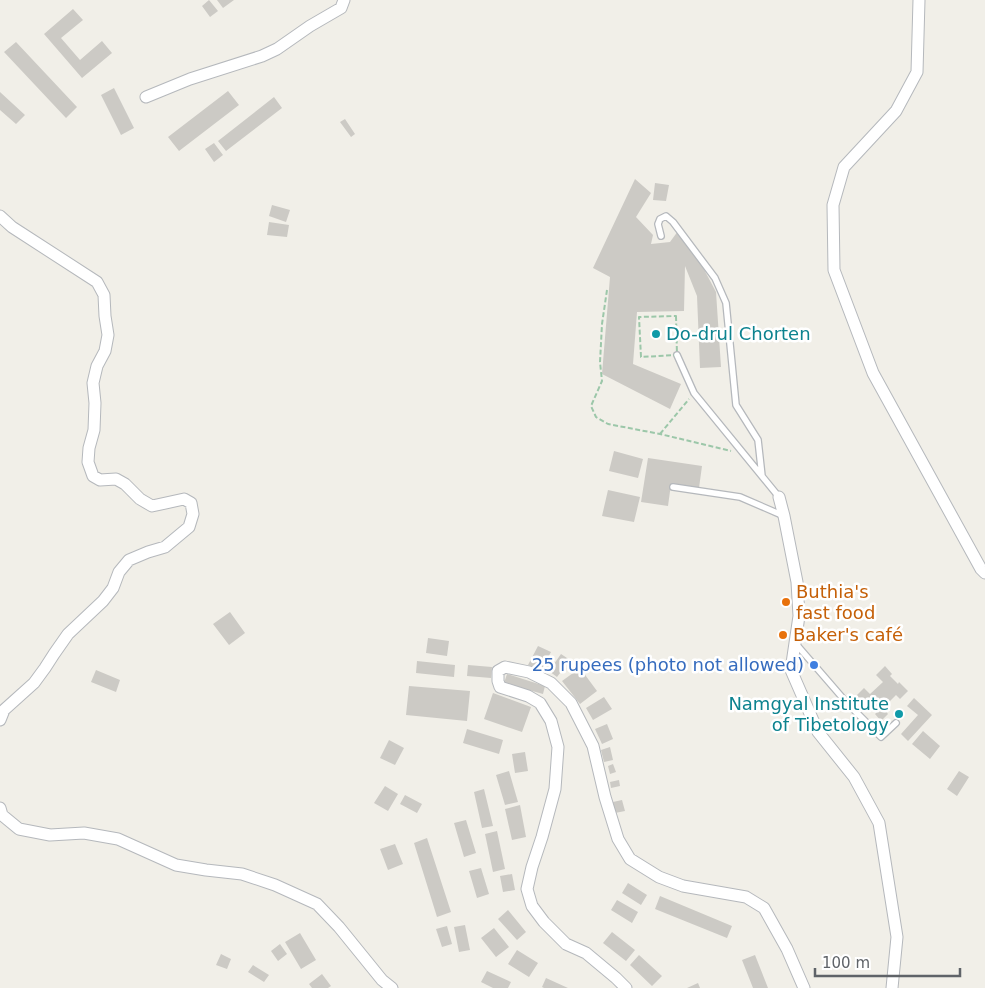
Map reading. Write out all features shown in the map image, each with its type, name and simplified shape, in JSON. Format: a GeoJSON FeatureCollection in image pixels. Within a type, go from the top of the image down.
{"type":"FeatureCollection","features":[{"type":"Feature","properties":{"kind":"street"},"geometry":{"type":"LineString","coordinates":[[146,97],[277,49],[340,8],[344,0]]}},
{"type":"Feature","properties":{"kind":"street"},"geometry":{"type":"LineString","coordinates":[[919,0],[917,72],[896,111],[844,167],[833,205],[834,270],[873,373],[981,569],[985,573]]}},
{"type":"Feature","properties":{"kind":"street"},"geometry":{"type":"LineString","coordinates":[[0,216],[12,227],[97,282],[104,295],[108,335],[105,352],[93,383],[95,403],[94,430],[89,448],[88,462],[93,476],[100,480],[116,479],[125,484],[140,499],[152,506],[184,499],[191,503],[193,514],[189,527],[165,547],[129,560],[119,572],[113,588],[103,601],[68,634],[34,683],[4,710],[0,720]]}},
{"type":"Feature","properties":{"kind":"street"},"geometry":{"type":"LineString","coordinates":[[779,497],[797,590],[799,616],[791,670],[818,732],[854,778],[879,823],[897,937],[892,988]]}},
{"type":"Feature","properties":{"kind":"street"},"geometry":{"type":"LineString","coordinates":[[626,988],[586,952],[566,944],[544,922],[532,906],[527,889],[554,789],[558,747],[551,721],[540,703],[528,696],[500,687],[498,671],[505,668],[528,672],[551,682],[571,703],[593,746],[605,797],[618,839],[630,859],[659,877],[683,886],[746,898],[764,908],[804,988]]}},
{"type":"Feature","properties":{"kind":"street"},"geometry":{"type":"LineString","coordinates":[[0,808],[2,815],[19,829],[50,835],[84,833],[118,839],[176,865],[242,874],[276,885],[317,904],[339,927],[382,980],[392,988]]}},
{"type":"Feature","properties":{"kind":"lane"},"geometry":{"type":"LineString","coordinates":[[661,236],[658,224],[660,219],[666,216],[673,222],[715,278],[726,303],[736,405],[758,440],[762,476]]}},
{"type":"Feature","properties":{"kind":"lane"},"geometry":{"type":"LineString","coordinates":[[677,355],[694,393],[779,497]]}},
{"type":"Feature","properties":{"kind":"lane"},"geometry":{"type":"LineString","coordinates":[[673,487],[740,498],[784,516]]}},
{"type":"Feature","properties":{"kind":"lane"},"geometry":{"type":"LineString","coordinates":[[795,642],[847,703],[881,737],[896,723]]}},
{"type":"Feature","properties":{"kind":"path"},"geometry":{"type":"LineString","coordinates":[[607,290],[602,324],[600,362],[602,381],[591,406],[596,416],[608,424],[744,454]]}},
{"type":"Feature","properties":{"kind":"path"},"geometry":{"type":"LineString","coordinates":[[676,316],[677,355],[641,356],[639,317],[676,316]]}},
{"type":"Feature","properties":{"kind":"path"},"geometry":{"type":"LineString","coordinates":[[660,434],[694,393]]}},
{"type":"Feature","properties":{"kind":"building"},"geometry":{"type":"Polygon","coordinates":[[[209,0],[218,11],[210,17],[202,6],[209,0]]]}},
{"type":"Feature","properties":{"kind":"building"},"geometry":{"type":"Polygon","coordinates":[[[217,0],[234,0],[223,8],[217,0]]]}},
{"type":"Feature","properties":{"kind":"building"},"geometry":{"type":"Polygon","coordinates":[[[73,9],[83,20],[61,38],[80,60],[102,41],[112,53],[82,78],[44,34],[73,9]]]}},
{"type":"Feature","properties":{"kind":"building"},"geometry":{"type":"Polygon","coordinates":[[[16,42],[77,107],[66,118],[4,52],[16,42]]]}},
{"type":"Feature","properties":{"kind":"building"},"geometry":{"type":"Polygon","coordinates":[[[114,88],[134,128],[121,135],[101,95],[114,88]]]}},
{"type":"Feature","properties":{"kind":"building"},"geometry":{"type":"Polygon","coordinates":[[[228,91],[239,105],[179,151],[168,137],[228,91]]]}},
{"type":"Feature","properties":{"kind":"building"},"geometry":{"type":"Polygon","coordinates":[[[0,92],[25,115],[16,124],[0,110],[0,92]]]}},
{"type":"Feature","properties":{"kind":"building"},"geometry":{"type":"Polygon","coordinates":[[[274,97],[282,108],[226,151],[218,141],[274,97]]]}},
{"type":"Feature","properties":{"kind":"building"},"geometry":{"type":"Polygon","coordinates":[[[345,119],[355,134],[351,137],[340,122],[345,119]]]}},
{"type":"Feature","properties":{"kind":"building"},"geometry":{"type":"Polygon","coordinates":[[[214,143],[223,155],[214,162],[205,149],[214,143]]]}},
{"type":"Feature","properties":{"kind":"building"},"geometry":{"type":"Polygon","coordinates":[[[635,179],[651,193],[636,217],[653,235],[651,244],[670,242],[678,231],[698,258],[716,292],[721,367],[700,368],[697,296],[685,266],[684,311],[637,312],[633,364],[681,384],[670,409],[602,374],[610,277],[593,268],[635,179]]]}},
{"type":"Feature","properties":{"kind":"building"},"geometry":{"type":"Polygon","coordinates":[[[655,183],[669,185],[666,201],[653,200],[655,183]]]}},
{"type":"Feature","properties":{"kind":"building"},"geometry":{"type":"Polygon","coordinates":[[[272,205],[290,210],[286,222],[269,216],[272,205]]]}},
{"type":"Feature","properties":{"kind":"building"},"geometry":{"type":"Polygon","coordinates":[[[269,222],[289,225],[287,237],[267,235],[269,222]]]}},
{"type":"Feature","properties":{"kind":"building"},"geometry":{"type":"Polygon","coordinates":[[[614,451],[643,459],[638,478],[609,471],[614,451]]]}},
{"type":"Feature","properties":{"kind":"building"},"geometry":{"type":"Polygon","coordinates":[[[648,458],[702,466],[699,488],[671,484],[668,506],[641,502],[648,458]]]}},
{"type":"Feature","properties":{"kind":"building"},"geometry":{"type":"Polygon","coordinates":[[[608,490],[640,497],[634,522],[602,516],[608,490]]]}},
{"type":"Feature","properties":{"kind":"building"},"geometry":{"type":"Polygon","coordinates":[[[230,612],[245,633],[229,645],[213,624],[230,612]]]}},
{"type":"Feature","properties":{"kind":"building"},"geometry":{"type":"Polygon","coordinates":[[[428,638],[449,641],[447,656],[426,653],[428,638]]]}},
{"type":"Feature","properties":{"kind":"building"},"geometry":{"type":"Polygon","coordinates":[[[538,646],[551,652],[541,671],[528,665],[538,646]]]}},
{"type":"Feature","properties":{"kind":"building"},"geometry":{"type":"Polygon","coordinates":[[[561,654],[570,660],[557,677],[549,671],[561,654]]]}},
{"type":"Feature","properties":{"kind":"building"},"geometry":{"type":"Polygon","coordinates":[[[417,661],[455,665],[454,677],[416,673],[417,661]]]}},
{"type":"Feature","properties":{"kind":"building"},"geometry":{"type":"Polygon","coordinates":[[[468,665],[492,667],[491,678],[467,676],[468,665]]]}},
{"type":"Feature","properties":{"kind":"building"},"geometry":{"type":"Polygon","coordinates":[[[885,666],[892,674],[890,676],[908,691],[900,699],[896,695],[883,708],[888,714],[881,721],[875,714],[878,711],[866,700],[863,703],[856,696],[864,688],[870,694],[883,682],[876,675],[885,666]]]}},
{"type":"Feature","properties":{"kind":"building"},"geometry":{"type":"Polygon","coordinates":[[[580,668],[597,691],[580,704],[562,681],[580,668]]]}},
{"type":"Feature","properties":{"kind":"building"},"geometry":{"type":"Polygon","coordinates":[[[96,670],[120,680],[116,692],[91,682],[96,670]]]}},
{"type":"Feature","properties":{"kind":"building"},"geometry":{"type":"Polygon","coordinates":[[[507,674],[545,686],[543,694],[504,683],[507,674]]]}},
{"type":"Feature","properties":{"kind":"building"},"geometry":{"type":"Polygon","coordinates":[[[409,686],[470,691],[467,721],[406,715],[409,686]]]}},
{"type":"Feature","properties":{"kind":"building"},"geometry":{"type":"Polygon","coordinates":[[[493,693],[531,707],[522,732],[484,719],[493,693]]]}},
{"type":"Feature","properties":{"kind":"building"},"geometry":{"type":"Polygon","coordinates":[[[604,697],[612,709],[593,720],[586,708],[604,697]]]}},
{"type":"Feature","properties":{"kind":"building"},"geometry":{"type":"Polygon","coordinates":[[[914,698],[932,715],[908,741],[901,734],[918,715],[907,706],[914,698]]]}},
{"type":"Feature","properties":{"kind":"building"},"geometry":{"type":"Polygon","coordinates":[[[607,724],[613,739],[602,744],[595,729],[607,724]]]}},
{"type":"Feature","properties":{"kind":"building"},"geometry":{"type":"Polygon","coordinates":[[[467,729],[503,740],[499,754],[463,743],[467,729]]]}},
{"type":"Feature","properties":{"kind":"building"},"geometry":{"type":"Polygon","coordinates":[[[923,731],[940,746],[930,759],[912,744],[923,731]]]}},
{"type":"Feature","properties":{"kind":"building"},"geometry":{"type":"Polygon","coordinates":[[[389,740],[404,748],[395,765],[380,758],[389,740]]]}},
{"type":"Feature","properties":{"kind":"building"},"geometry":{"type":"Polygon","coordinates":[[[610,747],[613,760],[604,762],[601,750],[610,747]]]}},
{"type":"Feature","properties":{"kind":"building"},"geometry":{"type":"Polygon","coordinates":[[[525,752],[528,771],[515,773],[512,754],[525,752]]]}},
{"type":"Feature","properties":{"kind":"building"},"geometry":{"type":"Polygon","coordinates":[[[613,764],[616,772],[610,774],[608,766],[613,764]]]}},
{"type":"Feature","properties":{"kind":"building"},"geometry":{"type":"Polygon","coordinates":[[[509,771],[518,802],[505,805],[496,775],[509,771]]]}},
{"type":"Feature","properties":{"kind":"building"},"geometry":{"type":"Polygon","coordinates":[[[959,771],[969,777],[957,796],[947,789],[959,771]]]}},
{"type":"Feature","properties":{"kind":"building"},"geometry":{"type":"Polygon","coordinates":[[[619,780],[620,786],[611,788],[610,782],[619,780]]]}},
{"type":"Feature","properties":{"kind":"building"},"geometry":{"type":"Polygon","coordinates":[[[385,786],[398,794],[388,811],[374,803],[385,786]]]}},
{"type":"Feature","properties":{"kind":"building"},"geometry":{"type":"Polygon","coordinates":[[[484,789],[493,826],[482,828],[474,792],[484,789]]]}},
{"type":"Feature","properties":{"kind":"building"},"geometry":{"type":"Polygon","coordinates":[[[405,795],[422,804],[417,813],[400,804],[405,795]]]}},
{"type":"Feature","properties":{"kind":"building"},"geometry":{"type":"Polygon","coordinates":[[[622,800],[625,811],[615,813],[613,802],[622,800]]]}},
{"type":"Feature","properties":{"kind":"building"},"geometry":{"type":"Polygon","coordinates":[[[520,805],[526,837],[512,840],[505,809],[520,805]]]}},
{"type":"Feature","properties":{"kind":"building"},"geometry":{"type":"Polygon","coordinates":[[[466,820],[476,853],[464,857],[454,823],[466,820]]]}},
{"type":"Feature","properties":{"kind":"building"},"geometry":{"type":"Polygon","coordinates":[[[497,831],[505,869],[493,872],[485,834],[497,831]]]}},
{"type":"Feature","properties":{"kind":"building"},"geometry":{"type":"Polygon","coordinates":[[[427,838],[451,912],[437,917],[414,843],[427,838]]]}},
{"type":"Feature","properties":{"kind":"building"},"geometry":{"type":"Polygon","coordinates":[[[395,844],[403,864],[388,870],[380,849],[395,844]]]}},
{"type":"Feature","properties":{"kind":"building"},"geometry":{"type":"Polygon","coordinates":[[[481,868],[489,894],[477,898],[469,871],[481,868]]]}},
{"type":"Feature","properties":{"kind":"building"},"geometry":{"type":"Polygon","coordinates":[[[512,874],[515,890],[503,892],[500,876],[512,874]]]}},
{"type":"Feature","properties":{"kind":"building"},"geometry":{"type":"Polygon","coordinates":[[[628,883],[647,895],[641,905],[622,893],[628,883]]]}},
{"type":"Feature","properties":{"kind":"building"},"geometry":{"type":"Polygon","coordinates":[[[660,896],[732,926],[727,938],[655,909],[660,896]]]}},
{"type":"Feature","properties":{"kind":"building"},"geometry":{"type":"Polygon","coordinates":[[[617,900],[638,912],[632,923],[611,910],[617,900]]]}},
{"type":"Feature","properties":{"kind":"building"},"geometry":{"type":"Polygon","coordinates":[[[508,910],[526,932],[517,940],[498,919],[508,910]]]}},
{"type":"Feature","properties":{"kind":"building"},"geometry":{"type":"Polygon","coordinates":[[[465,925],[470,950],[459,952],[454,927],[465,925]]]}},
{"type":"Feature","properties":{"kind":"building"},"geometry":{"type":"Polygon","coordinates":[[[447,926],[452,944],[442,947],[436,929],[447,926]]]}},
{"type":"Feature","properties":{"kind":"building"},"geometry":{"type":"Polygon","coordinates":[[[494,928],[509,947],[496,957],[481,938],[494,928]]]}},
{"type":"Feature","properties":{"kind":"building"},"geometry":{"type":"Polygon","coordinates":[[[612,932],[635,950],[626,961],[603,943],[612,932]]]}},
{"type":"Feature","properties":{"kind":"building"},"geometry":{"type":"Polygon","coordinates":[[[300,933],[316,960],[301,969],[285,942],[300,933]]]}},
{"type":"Feature","properties":{"kind":"building"},"geometry":{"type":"Polygon","coordinates":[[[280,944],[287,954],[278,961],[271,951],[280,944]]]}},
{"type":"Feature","properties":{"kind":"building"},"geometry":{"type":"Polygon","coordinates":[[[517,950],[538,963],[529,977],[508,964],[517,950]]]}},
{"type":"Feature","properties":{"kind":"building"},"geometry":{"type":"Polygon","coordinates":[[[221,954],[231,959],[227,969],[216,965],[221,954]]]}},
{"type":"Feature","properties":{"kind":"building"},"geometry":{"type":"Polygon","coordinates":[[[639,955],[662,976],[652,986],[630,965],[639,955]]]}},
{"type":"Feature","properties":{"kind":"building"},"geometry":{"type":"Polygon","coordinates":[[[755,955],[768,988],[753,988],[742,960],[755,955]]]}},
{"type":"Feature","properties":{"kind":"building"},"geometry":{"type":"Polygon","coordinates":[[[253,965],[269,975],[264,982],[248,972],[253,965]]]}},
{"type":"Feature","properties":{"kind":"building"},"geometry":{"type":"Polygon","coordinates":[[[487,971],[511,982],[508,988],[493,988],[481,982],[487,971]]]}},
{"type":"Feature","properties":{"kind":"building"},"geometry":{"type":"Polygon","coordinates":[[[322,974],[331,986],[328,988],[312,988],[309,984],[322,974]]]}},
{"type":"Feature","properties":{"kind":"building"},"geometry":{"type":"Polygon","coordinates":[[[546,978],[568,988],[544,988],[542,987],[546,978]]]}},
{"type":"Feature","properties":{"kind":"building"},"geometry":{"type":"Polygon","coordinates":[[[698,983],[700,988],[687,988],[698,983]]]}},
{"type":"Feature","properties":{"kind":"place","name":"Do-drul Chorten"},"geometry":{"type":"Point","coordinates":[656,334]}},
{"type":"Feature","properties":{"kind":"place","name":"Buthia's fast food"},"geometry":{"type":"Point","coordinates":[786,602]}},
{"type":"Feature","properties":{"kind":"place","name":"Baker's café"},"geometry":{"type":"Point","coordinates":[783,635]}},
{"type":"Feature","properties":{"kind":"place","name":"25 rupees (photo not allowed)"},"geometry":{"type":"Point","coordinates":[814,665]}},
{"type":"Feature","properties":{"kind":"place","name":"Namgyal Institute of Tibetology"},"geometry":{"type":"Point","coordinates":[899,714]}}]}
